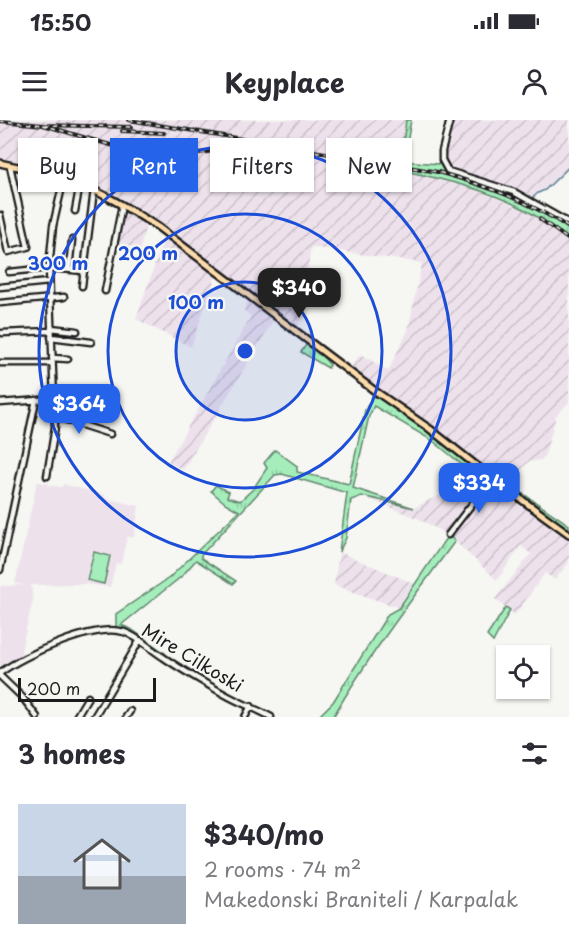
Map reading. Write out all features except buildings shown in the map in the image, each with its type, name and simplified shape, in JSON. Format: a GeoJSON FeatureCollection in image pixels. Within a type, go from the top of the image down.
{"type":"FeatureCollection","features":[{"type":"Feature","properties":{"kind":"main road"},"geometry":{"type":"LineString","coordinates":[[0,163],[18,168]]}},
{"type":"Feature","properties":{"kind":"main road"},"geometry":{"type":"LineString","coordinates":[[98,192],[122,205],[184,247],[569,534]]}},
{"type":"Feature","properties":{"kind":"street"},"geometry":{"type":"LineString","coordinates":[[450,120],[442,152],[442,160],[448,171],[514,192],[569,223]]}},
{"type":"Feature","properties":{"kind":"street"},"geometry":{"type":"LineString","coordinates":[[0,215],[8,252],[28,247],[10,166]]}},
{"type":"Feature","properties":{"kind":"street"},"geometry":{"type":"LineString","coordinates":[[47,476],[55,428],[49,268],[53,226],[61,192]]}},
{"type":"Feature","properties":{"kind":"street"},"geometry":{"type":"LineString","coordinates":[[75,211],[79,192]]}},
{"type":"Feature","properties":{"kind":"street"},"geometry":{"type":"LineString","coordinates":[[82,286],[94,192]]}},
{"type":"Feature","properties":{"kind":"street"},"geometry":{"type":"LineString","coordinates":[[105,291],[122,205]]}},
{"type":"Feature","properties":{"kind":"street"},"geometry":{"type":"LineString","coordinates":[[69,269],[72,240]]}},
{"type":"Feature","properties":{"kind":"street"},"geometry":{"type":"LineString","coordinates":[[9,272],[49,268],[84,271]]}},
{"type":"Feature","properties":{"kind":"street"},"geometry":{"type":"LineString","coordinates":[[0,287],[49,282]]}},
{"type":"Feature","properties":{"kind":"street"},"geometry":{"type":"LineString","coordinates":[[0,303],[64,297]]}},
{"type":"Feature","properties":{"kind":"street"},"geometry":{"type":"LineString","coordinates":[[2,333],[77,331]]}},
{"type":"Feature","properties":{"kind":"street"},"geometry":{"type":"LineString","coordinates":[[51,332],[91,342]]}},
{"type":"Feature","properties":{"kind":"street"},"geometry":{"type":"LineString","coordinates":[[0,363],[68,359]]}},
{"type":"Feature","properties":{"kind":"street"},"geometry":{"type":"LineString","coordinates":[[0,403],[53,399]]}},
{"type":"Feature","properties":{"kind":"street"},"geometry":{"type":"LineString","coordinates":[[0,570],[36,400]]}},
{"type":"Feature","properties":{"kind":"street"},"geometry":{"type":"LineString","coordinates":[[54,416],[110,434]]}},
{"type":"Feature","properties":{"kind":"street"},"geometry":{"type":"LineString","coordinates":[[448,535],[492,478]]}},
{"type":"Feature","properties":{"kind":"street","name":"Mire Cilkoski"},"geometry":{"type":"LineString","coordinates":[[0,675],[26,657],[66,640],[123,632],[140,640],[162,657],[227,696],[271,717]]}},
{"type":"Feature","properties":{"kind":"street"},"geometry":{"type":"LineString","coordinates":[[94,717],[140,640]]}},
{"type":"Feature","properties":{"kind":"street"},"geometry":{"type":"LineString","coordinates":[[0,675],[23,698],[37,717]]}},
{"type":"Feature","properties":{"kind":"street"},"geometry":{"type":"LineString","coordinates":[[76,717],[88,697]]}},
{"type":"Feature","properties":{"kind":"street"},"geometry":{"type":"LineString","coordinates":[[245,717],[251,706]]}},
{"type":"Feature","properties":{"kind":"street"},"geometry":{"type":"LineString","coordinates":[[126,717],[130,711]]}},
{"type":"Feature","properties":{"kind":"shaded area"},"geometry":{"type":"Polygon","coordinates":[[[0,120],[406,120],[404,138],[326,138],[326,192],[412,192],[412,173],[461,185],[500,199],[538,217],[569,240],[569,402],[556,416],[545,455],[541,460],[528,462],[521,470],[516,495],[569,534],[569,562],[555,580],[545,573],[515,615],[495,599],[531,554],[521,546],[497,580],[448,535],[419,519],[362,496],[414,508],[455,487],[487,485],[492,478],[351,373],[351,366],[361,354],[388,371],[408,330],[422,263],[311,247],[298,333],[276,316],[183,470],[168,462],[251,316],[244,311],[249,296],[217,272],[191,347],[136,319],[166,233],[147,220],[140,250],[114,241],[121,205],[96,192],[98,192],[98,138],[18,138],[18,168],[0,163],[0,120]]]}},
{"type":"Feature","properties":{"kind":"shaded area"},"geometry":{"type":"Polygon","coordinates":[[[450,120],[569,120],[569,167],[545,190],[529,200],[448,171],[444,167],[442,151],[450,120]]]}},
{"type":"Feature","properties":{"kind":"shaded area"},"geometry":{"type":"Polygon","coordinates":[[[37,482],[62,487],[63,484],[105,495],[104,498],[139,506],[134,537],[127,537],[121,564],[116,563],[110,587],[85,584],[31,585],[33,600],[21,651],[26,657],[0,673],[0,586],[27,585],[15,584],[37,482]]]}},
{"type":"Feature","properties":{"kind":"shaded area"},"geometry":{"type":"Polygon","coordinates":[[[339,552],[415,584],[399,608],[334,585],[339,552]]]}},
{"type":"Feature","properties":{"kind":"green space"},"geometry":{"type":"Polygon","coordinates":[[[406,120],[411,120],[408,138],[404,138],[406,120]]]}},
{"type":"Feature","properties":{"kind":"green space"},"geometry":{"type":"Polygon","coordinates":[[[442,151],[442,160],[448,171],[514,192],[569,223],[569,240],[539,218],[507,201],[454,183],[412,173],[412,162],[438,164],[442,151]]]}},
{"type":"Feature","properties":{"kind":"green space"},"geometry":{"type":"Polygon","coordinates":[[[309,341],[330,365],[328,368],[301,352],[309,341]]]}},
{"type":"Feature","properties":{"kind":"green space"},"geometry":{"type":"Polygon","coordinates":[[[382,396],[492,478],[487,485],[433,441],[374,406],[369,416],[353,488],[414,508],[362,496],[351,500],[346,538],[339,552],[347,493],[282,474],[275,475],[201,555],[201,558],[236,581],[233,584],[196,560],[182,576],[121,625],[131,629],[165,653],[161,657],[123,631],[116,632],[116,614],[169,578],[239,511],[211,491],[216,485],[229,492],[227,497],[240,501],[253,489],[267,468],[264,463],[275,450],[297,466],[297,472],[349,484],[365,410],[372,397],[382,396]]]}},
{"type":"Feature","properties":{"kind":"green space"},"geometry":{"type":"Polygon","coordinates":[[[518,490],[569,525],[569,534],[516,495],[518,490]]]}},
{"type":"Feature","properties":{"kind":"green space"},"geometry":{"type":"Polygon","coordinates":[[[448,535],[455,541],[376,649],[333,717],[318,717],[333,702],[388,614],[399,608],[448,535]]]}},
{"type":"Feature","properties":{"kind":"green space"},"geometry":{"type":"Polygon","coordinates":[[[94,552],[110,556],[104,584],[87,580],[94,552]]]}},
{"type":"Feature","properties":{"kind":"green space"},"geometry":{"type":"Polygon","coordinates":[[[506,607],[510,610],[493,642],[487,636],[506,607]]]}},
{"type":"Feature","properties":{"kind":"waterway"},"geometry":{"type":"LineString","coordinates":[[530,200],[545,190],[569,167]]}},
{"type":"Feature","properties":{"kind":"railway"},"geometry":{"type":"LineString","coordinates":[[129,120],[438,172],[506,195],[554,218],[569,228]]}},
{"type":"Feature","properties":{"kind":"railway"},"geometry":{"type":"LineString","coordinates":[[0,121],[43,125],[132,127]]}},
{"type":"Feature","properties":{"kind":"railway"},"geometry":{"type":"LineString","coordinates":[[43,125],[106,144],[154,154],[181,155],[210,152]]}},
{"type":"Feature","properties":{"kind":"railway"},"geometry":{"type":"LineString","coordinates":[[122,131],[164,133]]}},
{"type":"Feature","properties":{"kind":"railway"},"geometry":{"type":"LineString","coordinates":[[540,219],[569,240]]}}]}
